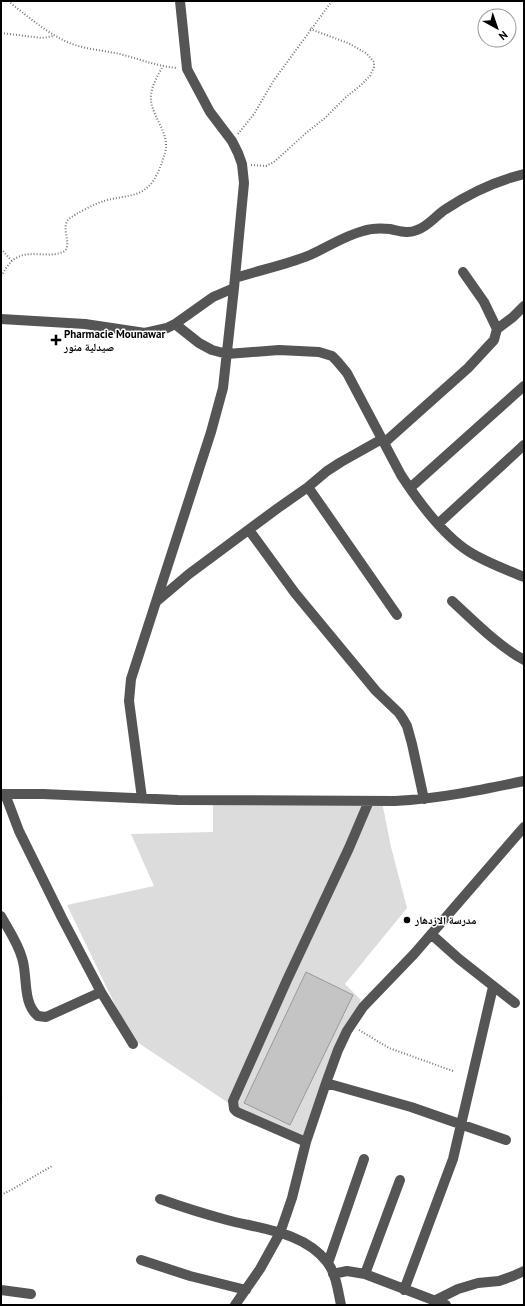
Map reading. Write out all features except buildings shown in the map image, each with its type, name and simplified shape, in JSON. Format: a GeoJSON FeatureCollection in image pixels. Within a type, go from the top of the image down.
{"type":"FeatureCollection","features":[{"type":"Feature","properties":{"kind":"street"},"geometry":{"type":"LineString","coordinates":[[142,798],[129,700],[131,679],[211,432],[223,388],[244,183],[242,164],[238,152],[232,141],[210,112],[187,69],[180,1]]}},
{"type":"Feature","properties":{"kind":"street"},"geometry":{"type":"LineString","coordinates":[[1,320],[85,324],[145,333],[167,328],[176,324],[234,283],[323,250],[344,237],[361,231],[372,228],[410,232],[418,230],[426,226],[444,210],[471,194],[502,180],[524,174]]}},
{"type":"Feature","properties":{"kind":"street"},"geometry":{"type":"LineString","coordinates":[[463,272],[484,302],[497,329]]}},
{"type":"Feature","properties":{"kind":"street"},"geometry":{"type":"LineString","coordinates":[[157,600],[189,574],[308,488],[334,466],[383,441],[468,368],[491,344],[497,329],[524,306]]}},
{"type":"Feature","properties":{"kind":"street"},"geometry":{"type":"LineString","coordinates":[[176,324],[204,347],[227,354],[290,350],[319,352],[332,356],[346,373],[410,488],[438,524],[457,543],[474,555],[524,577]]}},
{"type":"Feature","properties":{"kind":"street"},"geometry":{"type":"LineString","coordinates":[[410,488],[524,386]]}},
{"type":"Feature","properties":{"kind":"street"},"geometry":{"type":"LineString","coordinates":[[438,524],[524,445]]}},
{"type":"Feature","properties":{"kind":"street"},"geometry":{"type":"LineString","coordinates":[[308,488],[397,615]]}},
{"type":"Feature","properties":{"kind":"street"},"geometry":{"type":"LineString","coordinates":[[249,530],[296,593],[372,686],[403,719],[407,726],[412,744],[424,799]]}},
{"type":"Feature","properties":{"kind":"street"},"geometry":{"type":"LineString","coordinates":[[452,601],[494,639],[524,660]]}},
{"type":"Feature","properties":{"kind":"street"},"geometry":{"type":"LineString","coordinates":[[133,1044],[101,992],[19,831],[3,794],[281,801],[395,801],[424,799],[458,794],[524,782]]}},
{"type":"Feature","properties":{"kind":"street"},"geometry":{"type":"LineString","coordinates":[[306,1142],[237,1112],[234,1109],[233,1101],[369,801]]}},
{"type":"Feature","properties":{"kind":"street"},"geometry":{"type":"LineString","coordinates":[[235,1305],[272,1249],[280,1233],[292,1198],[306,1142],[326,1083],[338,1050],[351,1026],[363,1007],[414,954],[524,827]]}},
{"type":"Feature","properties":{"kind":"street"},"geometry":{"type":"LineString","coordinates":[[1,916],[19,949],[22,958],[29,1002],[34,1012],[38,1016],[46,1017],[101,992]]}},
{"type":"Feature","properties":{"kind":"street"},"geometry":{"type":"LineString","coordinates":[[431,934],[493,987],[515,1003]]}},
{"type":"Feature","properties":{"kind":"street"},"geometry":{"type":"LineString","coordinates":[[404,1290],[453,1159],[493,987]]}},
{"type":"Feature","properties":{"kind":"street"},"geometry":{"type":"LineString","coordinates":[[326,1083],[411,1107],[506,1140]]}},
{"type":"Feature","properties":{"kind":"street"},"geometry":{"type":"LineString","coordinates":[[328,1263],[364,1159]]}},
{"type":"Feature","properties":{"kind":"street"},"geometry":{"type":"LineString","coordinates":[[365,1274],[400,1180]]}},
{"type":"Feature","properties":{"kind":"street"},"geometry":{"type":"LineString","coordinates":[[160,1199],[228,1220],[280,1233],[309,1245],[320,1253],[328,1263],[338,1290],[341,1305]]}},
{"type":"Feature","properties":{"kind":"street"},"geometry":{"type":"LineString","coordinates":[[141,1260],[190,1276],[246,1290]]}},
{"type":"Feature","properties":{"kind":"street"},"geometry":{"type":"LineString","coordinates":[[333,1274],[347,1271],[365,1274],[446,1305]]}},
{"type":"Feature","properties":{"kind":"street"},"geometry":{"type":"LineString","coordinates":[[434,1301],[458,1289],[478,1283],[499,1281],[524,1271]]}},
{"type":"Feature","properties":{"kind":"street"},"geometry":{"type":"LineString","coordinates":[[1,1290],[31,1294]]}},
{"type":"Feature","properties":{"kind":"path"},"geometry":{"type":"LineString","coordinates":[[8,1],[42,28],[65,41],[81,46],[121,54],[162,66],[187,69]]}},
{"type":"Feature","properties":{"kind":"path"},"geometry":{"type":"LineString","coordinates":[[232,141],[254,114],[274,80],[332,1]]}},
{"type":"Feature","properties":{"kind":"path"},"geometry":{"type":"LineString","coordinates":[[242,164],[266,166],[274,162],[325,118],[370,76],[374,67],[374,62],[366,53],[348,43],[310,29]]}},
{"type":"Feature","properties":{"kind":"path"},"geometry":{"type":"LineString","coordinates":[[1,33],[42,38],[55,36]]}},
{"type":"Feature","properties":{"kind":"path"},"geometry":{"type":"LineString","coordinates":[[1,276],[12,261],[22,255],[50,255],[65,251],[67,246],[65,224],[70,218],[104,200],[138,194],[149,186],[154,180],[165,153],[166,145],[156,116],[151,95],[162,66]]}},
{"type":"Feature","properties":{"kind":"path"},"geometry":{"type":"LineString","coordinates":[[1,249],[12,261]]}},
{"type":"Feature","properties":{"kind":"path"},"geometry":{"type":"LineString","coordinates":[[351,1026],[388,1048],[453,1071]]}},
{"type":"Feature","properties":{"kind":"path"},"geometry":{"type":"LineString","coordinates":[[1,1194],[11,1190],[52,1166]]}},
{"type":"Feature","properties":{"kind":"shaded area"},"geometry":{"type":"Polygon","coordinates":[[[382,802],[391,847],[407,908],[345,984],[361,1000],[328,1068],[304,1143],[230,1104],[131,1038],[67,905],[154,886],[131,834],[213,832],[213,803],[382,802]]]}},
{"type":"Feature","properties":{"kind":"place","name":"Pharmacie Mounawar صيدلية منور"},"geometry":{"type":"Point","coordinates":[56,340]}},
{"type":"Feature","properties":{"kind":"place","name":"مدرسة الازدهار"},"geometry":{"type":"Point","coordinates":[407,920]}}]}
